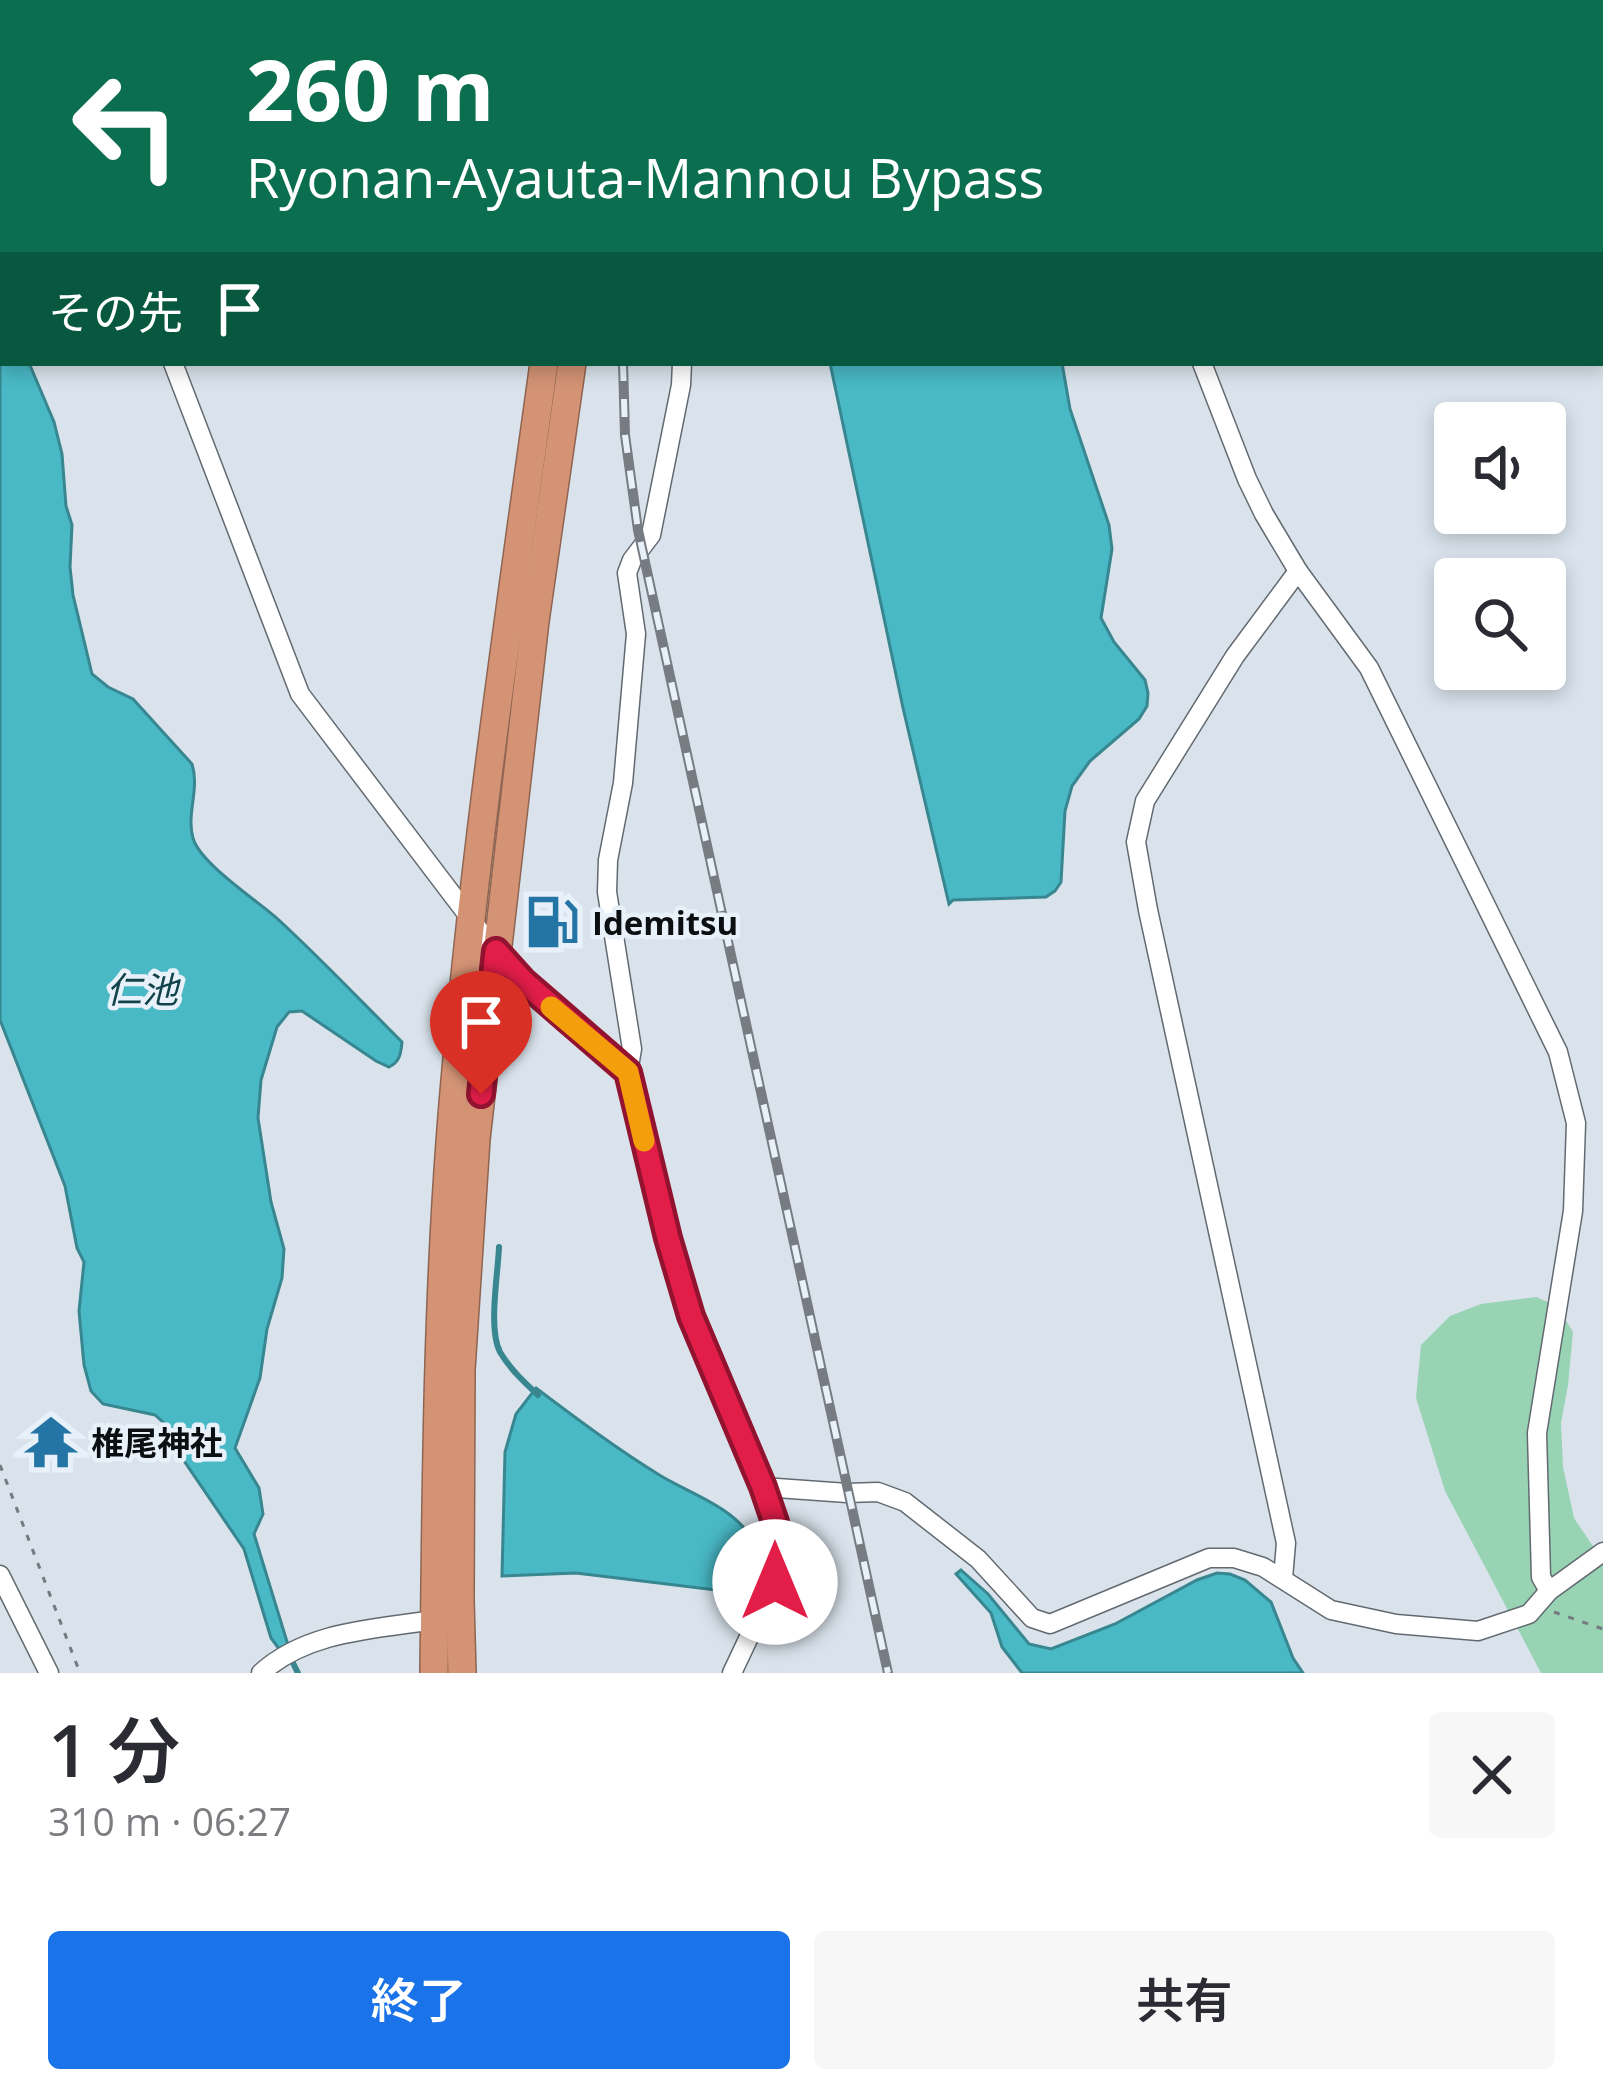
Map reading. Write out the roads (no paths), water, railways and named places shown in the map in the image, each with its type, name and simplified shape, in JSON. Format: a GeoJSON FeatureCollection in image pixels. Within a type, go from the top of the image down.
{"type":"FeatureCollection","features":[{"type":"Feature","properties":{"kind":"highway"},"geometry":{"type":"LineString","coordinates":[[434,1673],[439,1366],[450,1156],[471,917],[544,366]]}},
{"type":"Feature","properties":{"kind":"highway"},"geometry":{"type":"LineString","coordinates":[[462,1673],[461,1370],[476,1139],[535,621],[572,366]]}},
{"type":"Feature","properties":{"kind":"street"},"geometry":{"type":"LineString","coordinates":[[174,366],[300,694],[496,951],[523,981],[628,1072]]}},
{"type":"Feature","properties":{"kind":"street"},"geometry":{"type":"LineString","coordinates":[[682,366],[651,535],[627,573],[636,634],[607,892],[632,1049],[628,1072],[668,1238],[691,1316],[775,1522],[779,1552],[775,1582],[735,1672]]}},
{"type":"Feature","properties":{"kind":"street"},"geometry":{"type":"LineString","coordinates":[[1203,366],[1264,514],[1298,571],[1369,668],[1558,1052],[1576,1123],[1573,1211],[1537,1433],[1543,1599]]}},
{"type":"Feature","properties":{"kind":"street"},"geometry":{"type":"LineString","coordinates":[[1283,1578],[1286,1543],[1136,842],[1144,801],[1235,656],[1298,571]]}},
{"type":"Feature","properties":{"kind":"street"},"geometry":{"type":"LineString","coordinates":[[763,1487],[878,1492],[905,1502],[979,1559],[1032,1618],[1049,1624],[1209,1558],[1234,1558],[1263,1567],[1331,1610],[1478,1631],[1529,1614],[1603,1552]]}},
{"type":"Feature","properties":{"kind":"street"},"geometry":{"type":"LineString","coordinates":[[0,1575],[49,1673]]}},
{"type":"Feature","properties":{"kind":"street"},"geometry":{"type":"LineString","coordinates":[[261,1673],[319,1641],[434,1620]]}},
{"type":"Feature","properties":{"kind":"water","name":"仁池"},"geometry":{"type":"Polygon","coordinates":[[[0,366],[30,366],[62,454],[72,525],[73,595],[92,674],[133,699],[192,764],[191,829],[207,859],[281,922],[402,1042],[398,1060],[389,1067],[302,1011],[289,1012],[277,1027],[261,1080],[258,1118],[271,1202],[284,1249],[282,1278],[267,1329],[260,1378],[235,1448],[259,1488],[263,1514],[254,1534],[288,1645],[279,1649],[271,1638],[244,1549],[178,1452],[165,1424],[155,1415],[103,1404],[91,1391],[79,1311],[84,1262],[65,1186],[0,1020],[0,366]]]}},
{"type":"Feature","properties":{"kind":"water"},"geometry":{"type":"Polygon","coordinates":[[[831,366],[1063,366],[1070,409],[1109,525],[1112,549],[1101,618],[1145,680],[1148,693],[1139,719],[1090,761],[1072,786],[1065,811],[1061,882],[1055,891],[1046,897],[953,900],[949,904],[831,366]]]}},
{"type":"Feature","properties":{"kind":"water"},"geometry":{"type":"Polygon","coordinates":[[[536,1388],[661,1476],[736,1519],[755,1546],[753,1578],[724,1591],[576,1573],[502,1576],[505,1452],[516,1414],[536,1388]]]}},
{"type":"Feature","properties":{"kind":"water"},"geometry":{"type":"Polygon","coordinates":[[[961,1570],[988,1594],[1029,1644],[1051,1649],[1115,1624],[1197,1580],[1230,1574],[1271,1602],[1303,1673],[1022,1673],[1002,1647],[991,1613],[956,1574],[961,1570]]]}},
{"type":"Feature","properties":{"kind":"waterway"},"geometry":{"type":"LineString","coordinates":[[499,1247],[496,1342],[508,1364],[538,1395]]}},
{"type":"Feature","properties":{"kind":"waterway"},"geometry":{"type":"LineString","coordinates":[[289,1655],[298,1673]]}},
{"type":"Feature","properties":{"kind":"railway"},"geometry":{"type":"LineString","coordinates":[[623,366],[625,435],[638,530],[888,1673]]}},
{"type":"Feature","properties":{"kind":"place","name":"Idemitsu"},"geometry":{"type":"Point","coordinates":[552,922]}},
{"type":"Feature","properties":{"kind":"place","name":"椎尾神社"},"geometry":{"type":"Point","coordinates":[51,1442]}}]}
